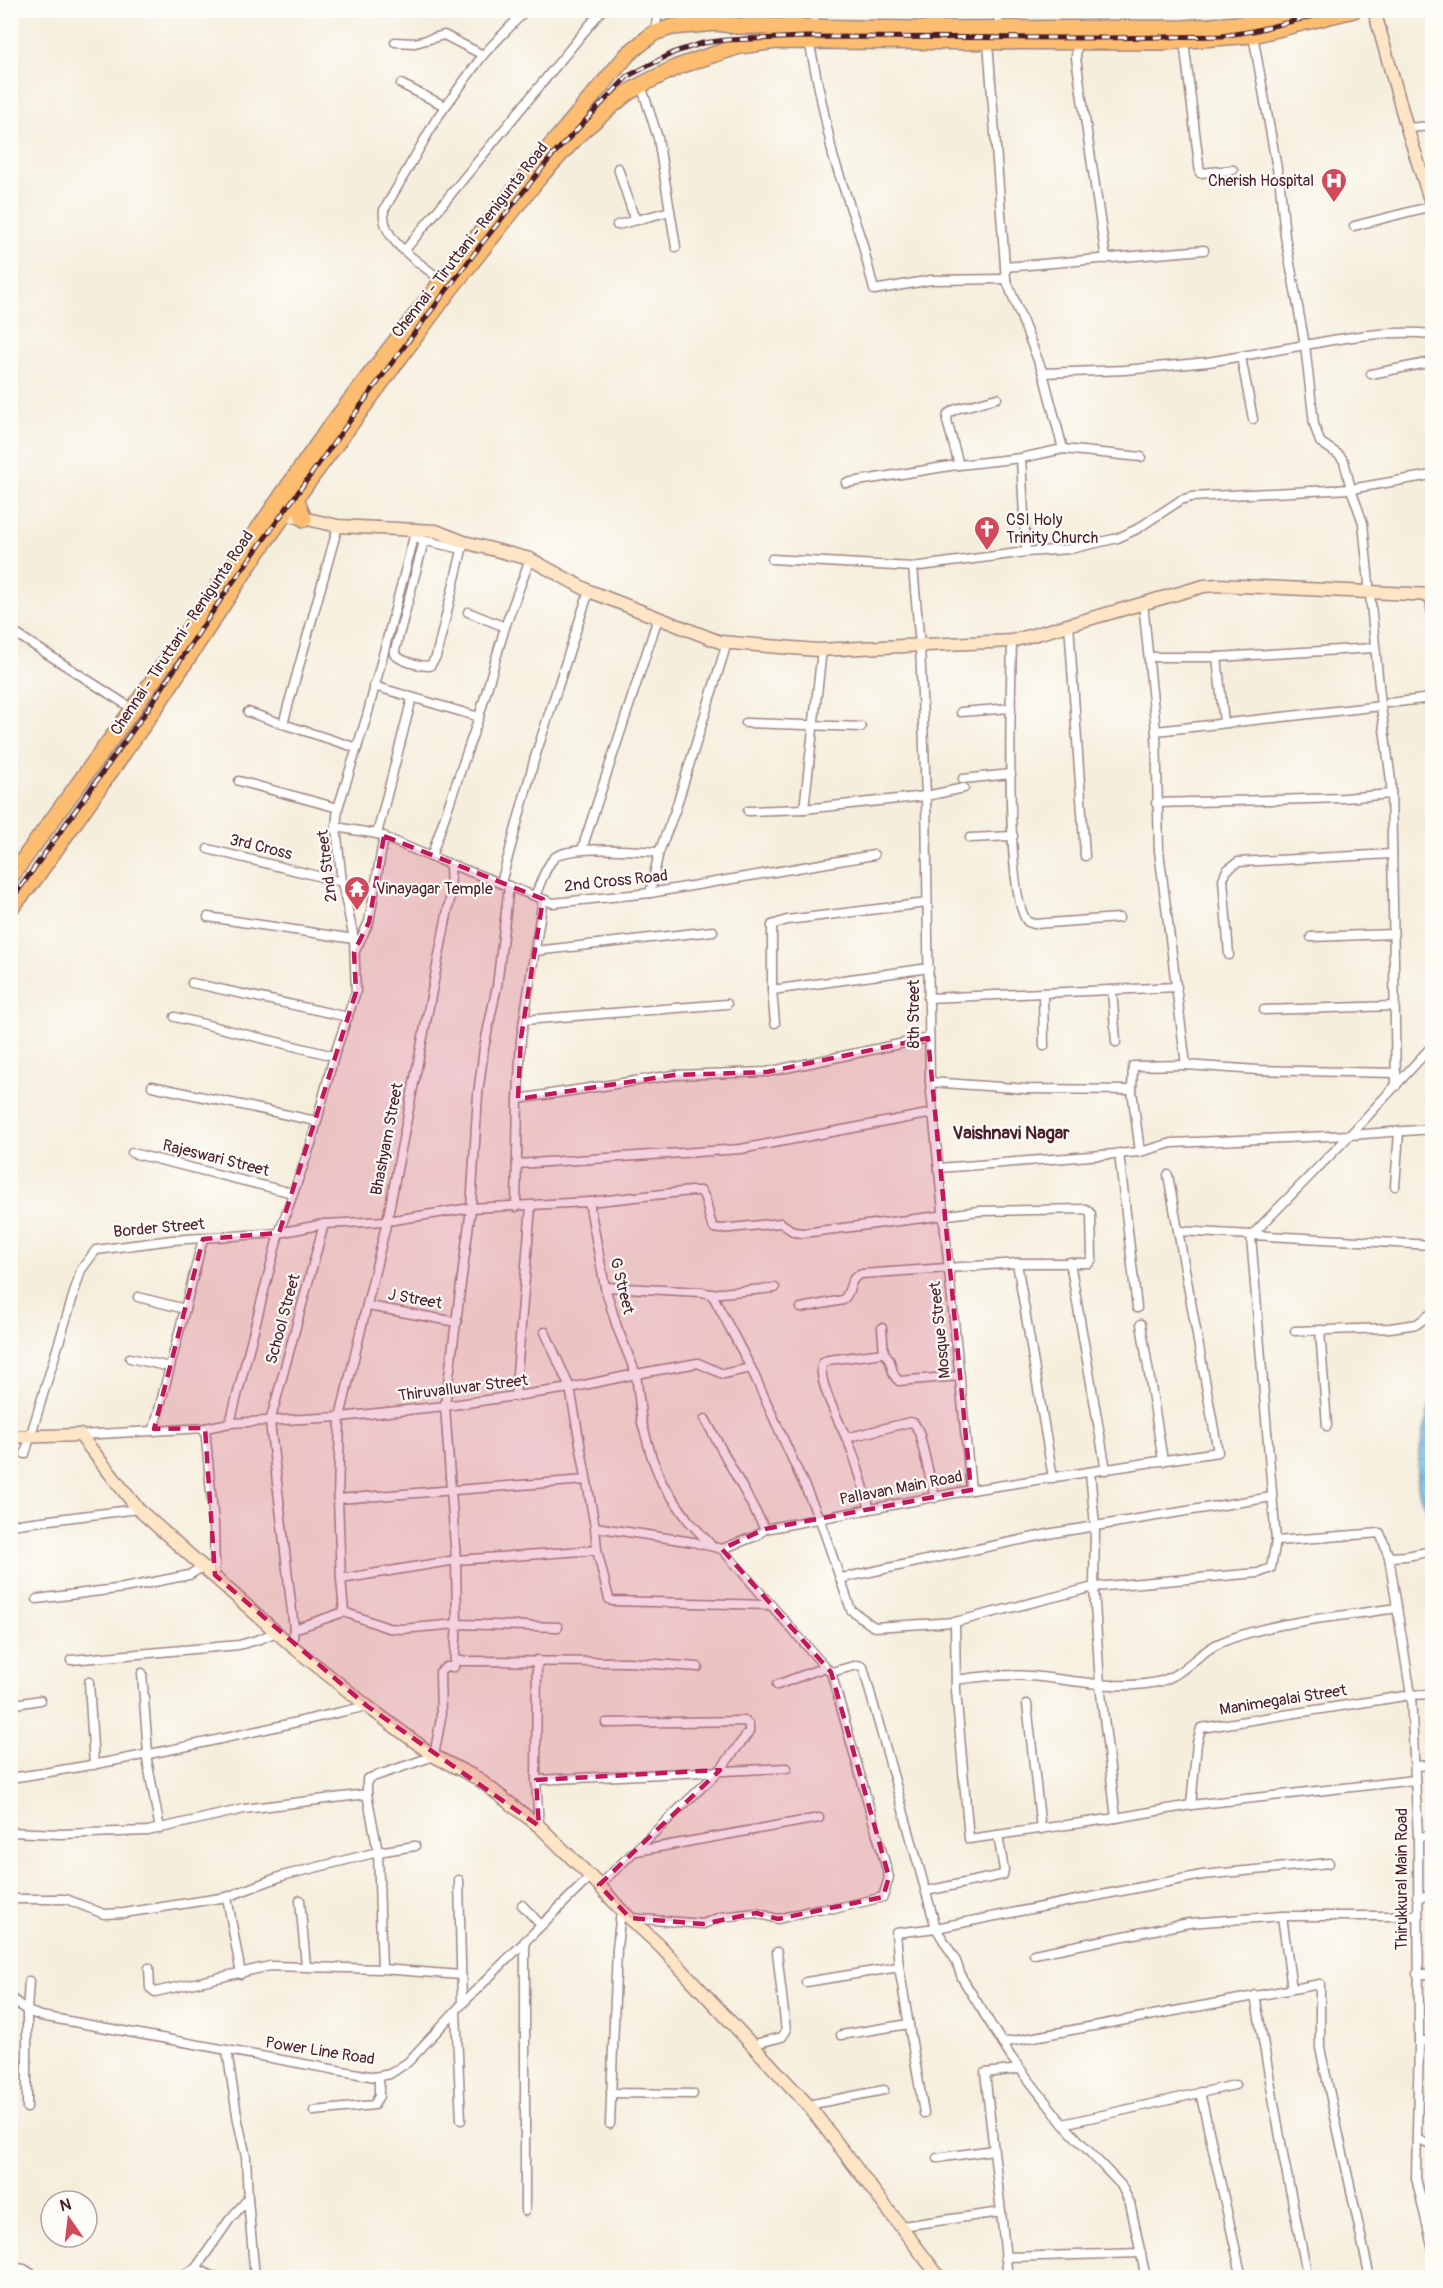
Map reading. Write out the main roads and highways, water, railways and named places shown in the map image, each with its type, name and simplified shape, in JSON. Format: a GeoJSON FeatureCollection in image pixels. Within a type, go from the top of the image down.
{"type":"FeatureCollection","features":[{"type":"Feature","properties":{"kind":"highway","name":"Chennai - Tiruttani - Renigunta Road"},"geometry":{"type":"LineString","coordinates":[[10,878],[279,511],[296,498],[451,288],[542,174],[583,130],[626,94],[677,67],[740,46],[811,34],[1215,27],[1252,23],[1300,10]]}},
{"type":"Feature","properties":{"kind":"highway","name":"Chennai - Tiruttani - Renigunta Road"},"geometry":{"type":"LineString","coordinates":[[10,909],[33,881],[148,718],[246,569],[327,431],[534,166],[628,54],[654,33],[672,27],[717,23],[811,34],[988,42],[1184,41],[1253,35],[1321,15],[1354,10]]}},
{"type":"Feature","properties":{"kind":"highway"},"geometry":{"type":"LineString","coordinates":[[737,26],[740,46]]}},
{"type":"Feature","properties":{"kind":"highway"},"geometry":{"type":"LineString","coordinates":[[610,78],[612,87],[626,94]]}},
{"type":"Feature","properties":{"kind":"highway"},"geometry":{"type":"LineString","coordinates":[[296,498],[304,519]]}},
{"type":"Feature","properties":{"kind":"water"},"geometry":{"type":"Polygon","coordinates":[[[1432,1397],[1432,1512],[1423,1504],[1418,1475],[1422,1441],[1432,1397]]]}},
{"type":"Feature","properties":{"kind":"railway"},"geometry":{"type":"LineString","coordinates":[[10,902],[148,709],[225,593],[391,364],[483,242],[552,156],[628,76],[675,52],[703,43],[726,40],[805,37],[1222,36],[1253,31],[1338,10]]}},
{"type":"Feature","properties":{"kind":"place","name":"Cherish Hospital"},"geometry":{"type":"Point","coordinates":[1334,204]}},
{"type":"Feature","properties":{"kind":"place","name":"CSI Holy Trinity Church"},"geometry":{"type":"Point","coordinates":[987,552]}},
{"type":"Feature","properties":{"kind":"place","name":"Vinayagar Temple"},"geometry":{"type":"Point","coordinates":[357,912]}},
{"type":"Feature","properties":{"kind":"district","name":"Vaishnavi Nagar"},"geometry":{"type":"Point","coordinates":[1011,1133]}}]}
